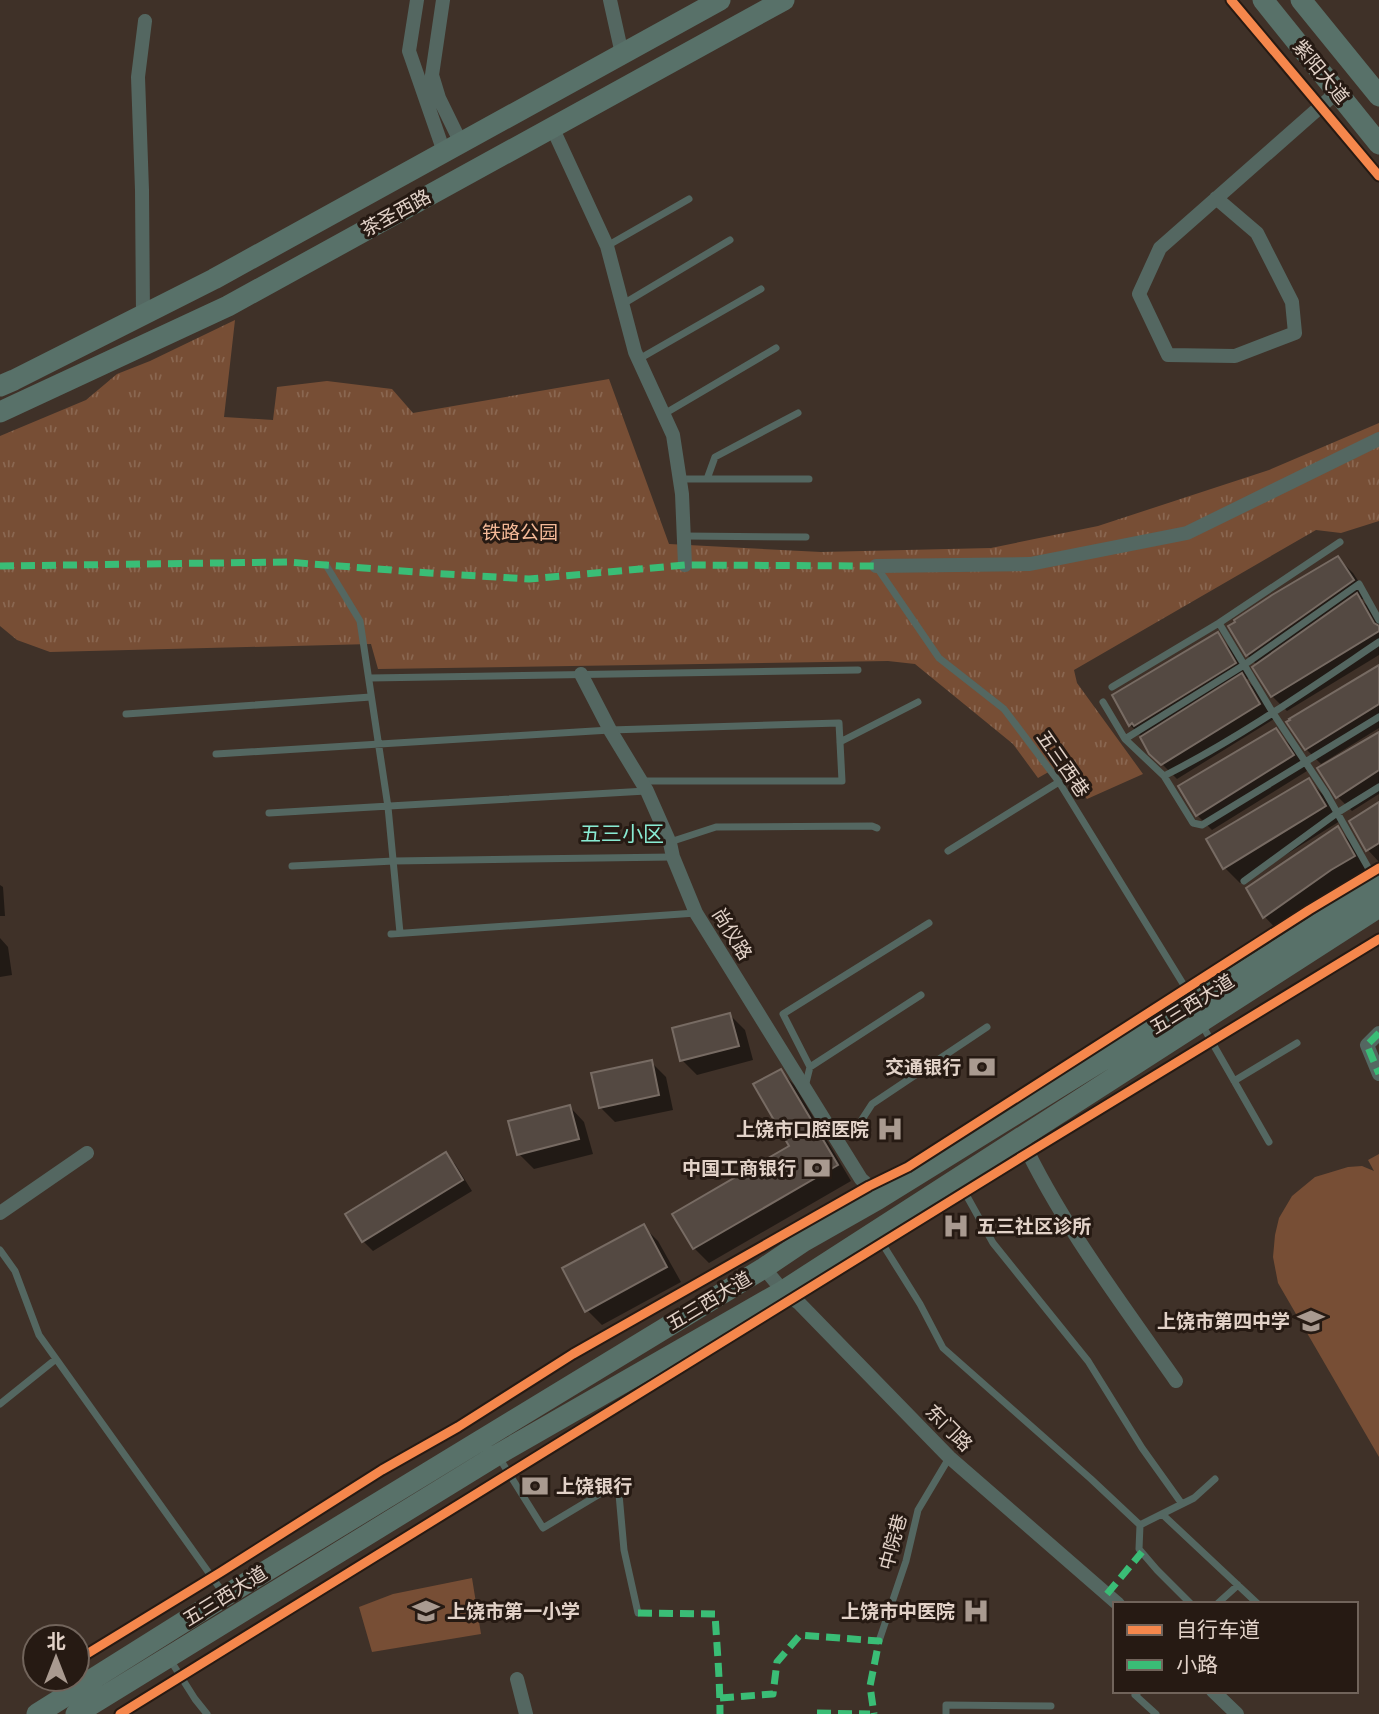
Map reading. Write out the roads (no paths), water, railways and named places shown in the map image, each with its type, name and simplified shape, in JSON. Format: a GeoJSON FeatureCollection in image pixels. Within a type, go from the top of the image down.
{"type":"FeatureCollection","features":[{"type":"Feature","properties":{"kind":"main road","name":"茶圣西路"},"geometry":{"type":"LineString","coordinates":[[0,386],[214,279],[720,0]]}},
{"type":"Feature","properties":{"kind":"main road","name":"茶圣西路"},"geometry":{"type":"LineString","coordinates":[[0,412],[228,306],[784,0]]}},
{"type":"Feature","properties":{"kind":"main road","name":"紫阳大道"},"geometry":{"type":"LineString","coordinates":[[1263,0],[1379,144]]}},
{"type":"Feature","properties":{"kind":"main road","name":"紫阳大道"},"geometry":{"type":"LineString","coordinates":[[1301,0],[1379,96]]}},
{"type":"Feature","properties":{"kind":"main road","name":"五三西大道"},"geometry":{"type":"LineString","coordinates":[[76,1714],[497,1455],[783,1291],[1021,1138],[1378,885]]}},
{"type":"Feature","properties":{"kind":"main road","name":"五三西大道"},"geometry":{"type":"LineString","coordinates":[[37,1714],[804,1241],[1379,907]]}},
{"type":"Feature","properties":{"kind":"street"},"geometry":{"type":"LineString","coordinates":[[417,0],[409,51],[453,147]]}},
{"type":"Feature","properties":{"kind":"street"},"geometry":{"type":"LineString","coordinates":[[443,0],[432,75],[453,147]]}},
{"type":"Feature","properties":{"kind":"street"},"geometry":{"type":"LineString","coordinates":[[614,2],[622,54]]}},
{"type":"Feature","properties":{"kind":"street"},"geometry":{"type":"LineString","coordinates":[[143,315],[138,77],[145,20]]}},
{"type":"Feature","properties":{"kind":"street"},"geometry":{"type":"LineString","coordinates":[[1216,198],[1257,233],[1292,302],[1295,333],[1235,356],[1168,355],[1139,294],[1160,248],[1216,198],[1337,92]]}},
{"type":"Feature","properties":{"kind":"street"},"geometry":{"type":"LineString","coordinates":[[552,127],[607,246],[638,359],[673,435],[680,479],[685,565]]}},
{"type":"Feature","properties":{"kind":"street"},"geometry":{"type":"LineString","coordinates":[[876,566],[1030,564],[1187,533],[1379,439]]}},
{"type":"Feature","properties":{"kind":"street","name":"尚仪路"},"geometry":{"type":"LineString","coordinates":[[581,674],[610,730],[644,786],[696,913],[837,1140],[878,1199]]}},
{"type":"Feature","properties":{"kind":"street"},"geometry":{"type":"LineString","coordinates":[[1379,1033],[1367,1045],[1379,1074]]}},
{"type":"Feature","properties":{"kind":"street"},"geometry":{"type":"LineString","coordinates":[[1021,1138],[1084,1250],[1175,1381]]}},
{"type":"Feature","properties":{"kind":"street"},"geometry":{"type":"LineString","coordinates":[[0,1213],[87,1153]]}},
{"type":"Feature","properties":{"kind":"street","name":"东门路"},"geometry":{"type":"LineString","coordinates":[[764,1268],[783,1291],[800,1304],[949,1457],[1116,1602]]}},
{"type":"Feature","properties":{"kind":"street"},"geometry":{"type":"LineString","coordinates":[[517,1679],[527,1714]]}},
{"type":"Feature","properties":{"kind":"street"},"geometry":{"type":"LineString","coordinates":[[1215,1693],[1237,1714]]}},
{"type":"Feature","properties":{"kind":"lane"},"geometry":{"type":"LineString","coordinates":[[607,246],[689,199]]}},
{"type":"Feature","properties":{"kind":"lane"},"geometry":{"type":"LineString","coordinates":[[622,304],[730,240]]}},
{"type":"Feature","properties":{"kind":"lane"},"geometry":{"type":"LineString","coordinates":[[638,359],[761,289]]}},
{"type":"Feature","properties":{"kind":"lane"},"geometry":{"type":"LineString","coordinates":[[664,414],[776,348]]}},
{"type":"Feature","properties":{"kind":"lane"},"geometry":{"type":"LineString","coordinates":[[707,479],[715,457],[798,413]]}},
{"type":"Feature","properties":{"kind":"lane"},"geometry":{"type":"LineString","coordinates":[[680,479],[809,479]]}},
{"type":"Feature","properties":{"kind":"lane"},"geometry":{"type":"LineString","coordinates":[[684,536],[806,537]]}},
{"type":"Feature","properties":{"kind":"lane"},"geometry":{"type":"LineString","coordinates":[[1112,687],[1219,623],[1340,542]]}},
{"type":"Feature","properties":{"kind":"lane"},"geometry":{"type":"LineString","coordinates":[[326,565],[360,621],[388,807],[400,933]]}},
{"type":"Feature","properties":{"kind":"lane","name":"五三西巷"},"geometry":{"type":"LineString","coordinates":[[876,566],[939,658],[1004,709],[1059,782],[1198,1013],[1269,1142]]}},
{"type":"Feature","properties":{"kind":"lane"},"geometry":{"type":"LineString","coordinates":[[1125,739],[1244,665],[1359,584],[1379,620]]}},
{"type":"Feature","properties":{"kind":"lane"},"geometry":{"type":"LineString","coordinates":[[1219,623],[1337,813],[1378,885]]}},
{"type":"Feature","properties":{"kind":"lane"},"geometry":{"type":"LineString","coordinates":[[1164,776],[1201,758],[1379,642]]}},
{"type":"Feature","properties":{"kind":"lane"},"geometry":{"type":"LineString","coordinates":[[370,678],[858,670]]}},
{"type":"Feature","properties":{"kind":"lane"},"geometry":{"type":"LineString","coordinates":[[126,714],[371,697]]}},
{"type":"Feature","properties":{"kind":"lane"},"geometry":{"type":"LineString","coordinates":[[840,742],[918,702]]}},
{"type":"Feature","properties":{"kind":"lane"},"geometry":{"type":"LineString","coordinates":[[1103,702],[1125,739],[1164,776],[1192,823],[1202,825],[1379,717]]}},
{"type":"Feature","properties":{"kind":"lane"},"geometry":{"type":"LineString","coordinates":[[216,754],[610,730],[839,723],[842,780],[644,786],[388,807],[269,813]]}},
{"type":"Feature","properties":{"kind":"lane"},"geometry":{"type":"LineString","coordinates":[[948,851],[1059,782]]}},
{"type":"Feature","properties":{"kind":"lane"},"geometry":{"type":"LineString","coordinates":[[1244,881],[1337,813],[1379,787]]}},
{"type":"Feature","properties":{"kind":"lane"},"geometry":{"type":"LineString","coordinates":[[292,866],[672,850],[716,827],[877,828]]}},
{"type":"Feature","properties":{"kind":"lane"},"geometry":{"type":"LineString","coordinates":[[391,934],[696,913]]}},
{"type":"Feature","properties":{"kind":"lane"},"geometry":{"type":"LineString","coordinates":[[810,1067],[783,1014],[929,923]]}},
{"type":"Feature","properties":{"kind":"lane"},"geometry":{"type":"LineString","coordinates":[[804,1087],[810,1067],[921,995]]}},
{"type":"Feature","properties":{"kind":"lane"},"geometry":{"type":"LineString","coordinates":[[837,1140],[861,1121],[872,1104],[987,1027]]}},
{"type":"Feature","properties":{"kind":"lane"},"geometry":{"type":"LineString","coordinates":[[1234,1081],[1297,1043]]}},
{"type":"Feature","properties":{"kind":"lane"},"geometry":{"type":"LineString","coordinates":[[957,1178],[993,1243],[1088,1361],[1142,1448],[1182,1504]]}},
{"type":"Feature","properties":{"kind":"lane"},"geometry":{"type":"LineString","coordinates":[[875,1232],[920,1304],[943,1348],[1140,1525],[1139,1549],[1189,1602]]}},
{"type":"Feature","properties":{"kind":"lane"},"geometry":{"type":"LineString","coordinates":[[0,1250],[15,1271],[38,1335],[225,1596]]}},
{"type":"Feature","properties":{"kind":"lane"},"geometry":{"type":"LineString","coordinates":[[0,1404],[56,1359]]}},
{"type":"Feature","properties":{"kind":"lane"},"geometry":{"type":"LineString","coordinates":[[497,1455],[543,1528],[618,1483],[624,1550],[638,1613]]}},
{"type":"Feature","properties":{"kind":"lane","name":"中院巷"},"geometry":{"type":"LineString","coordinates":[[879,1641],[906,1561],[918,1510],[949,1457]]}},
{"type":"Feature","properties":{"kind":"lane"},"geometry":{"type":"LineString","coordinates":[[1140,1525],[1194,1498],[1214,1479]]}},
{"type":"Feature","properties":{"kind":"lane"},"geometry":{"type":"LineString","coordinates":[[1162,1514],[1256,1602]]}},
{"type":"Feature","properties":{"kind":"lane"},"geometry":{"type":"LineString","coordinates":[[1219,1602],[1238,1585]]}},
{"type":"Feature","properties":{"kind":"lane"},"geometry":{"type":"LineString","coordinates":[[169,1657],[195,1699],[208,1714]]}},
{"type":"Feature","properties":{"kind":"lane"},"geometry":{"type":"LineString","coordinates":[[1137,1693],[1135,1695],[1156,1714]]}},
{"type":"Feature","properties":{"kind":"lane"},"geometry":{"type":"LineString","coordinates":[[946,1714],[946,1704],[1051,1706]]}},
{"type":"Feature","properties":{"kind":"place","name":"交通银行"},"geometry":{"type":"Point","coordinates":[982,1067]}},
{"type":"Feature","properties":{"kind":"place","name":"上饶市口腔医院"},"geometry":{"type":"Point","coordinates":[890,1129]}},
{"type":"Feature","properties":{"kind":"place","name":"中国工商银行"},"geometry":{"type":"Point","coordinates":[817,1168]}},
{"type":"Feature","properties":{"kind":"place","name":"五三社区诊所"},"geometry":{"type":"Point","coordinates":[956,1226]}},
{"type":"Feature","properties":{"kind":"place","name":"上饶市第四中学"},"geometry":{"type":"Point","coordinates":[1311,1321]}},
{"type":"Feature","properties":{"kind":"place","name":"上饶银行"},"geometry":{"type":"Point","coordinates":[535,1486]}},
{"type":"Feature","properties":{"kind":"place","name":"上饶市第一小学"},"geometry":{"type":"Point","coordinates":[426,1611]}},
{"type":"Feature","properties":{"kind":"place","name":"上饶市中医院"},"geometry":{"type":"Point","coordinates":[976,1611]}},
{"type":"Feature","properties":{"kind":"district","name":"五三小区"},"geometry":{"type":"Point","coordinates":[622,833]}},
{"type":"Feature","properties":{"kind":"park label","name":"铁路公园"},"geometry":{"type":"Point","coordinates":[520,532]}}]}
